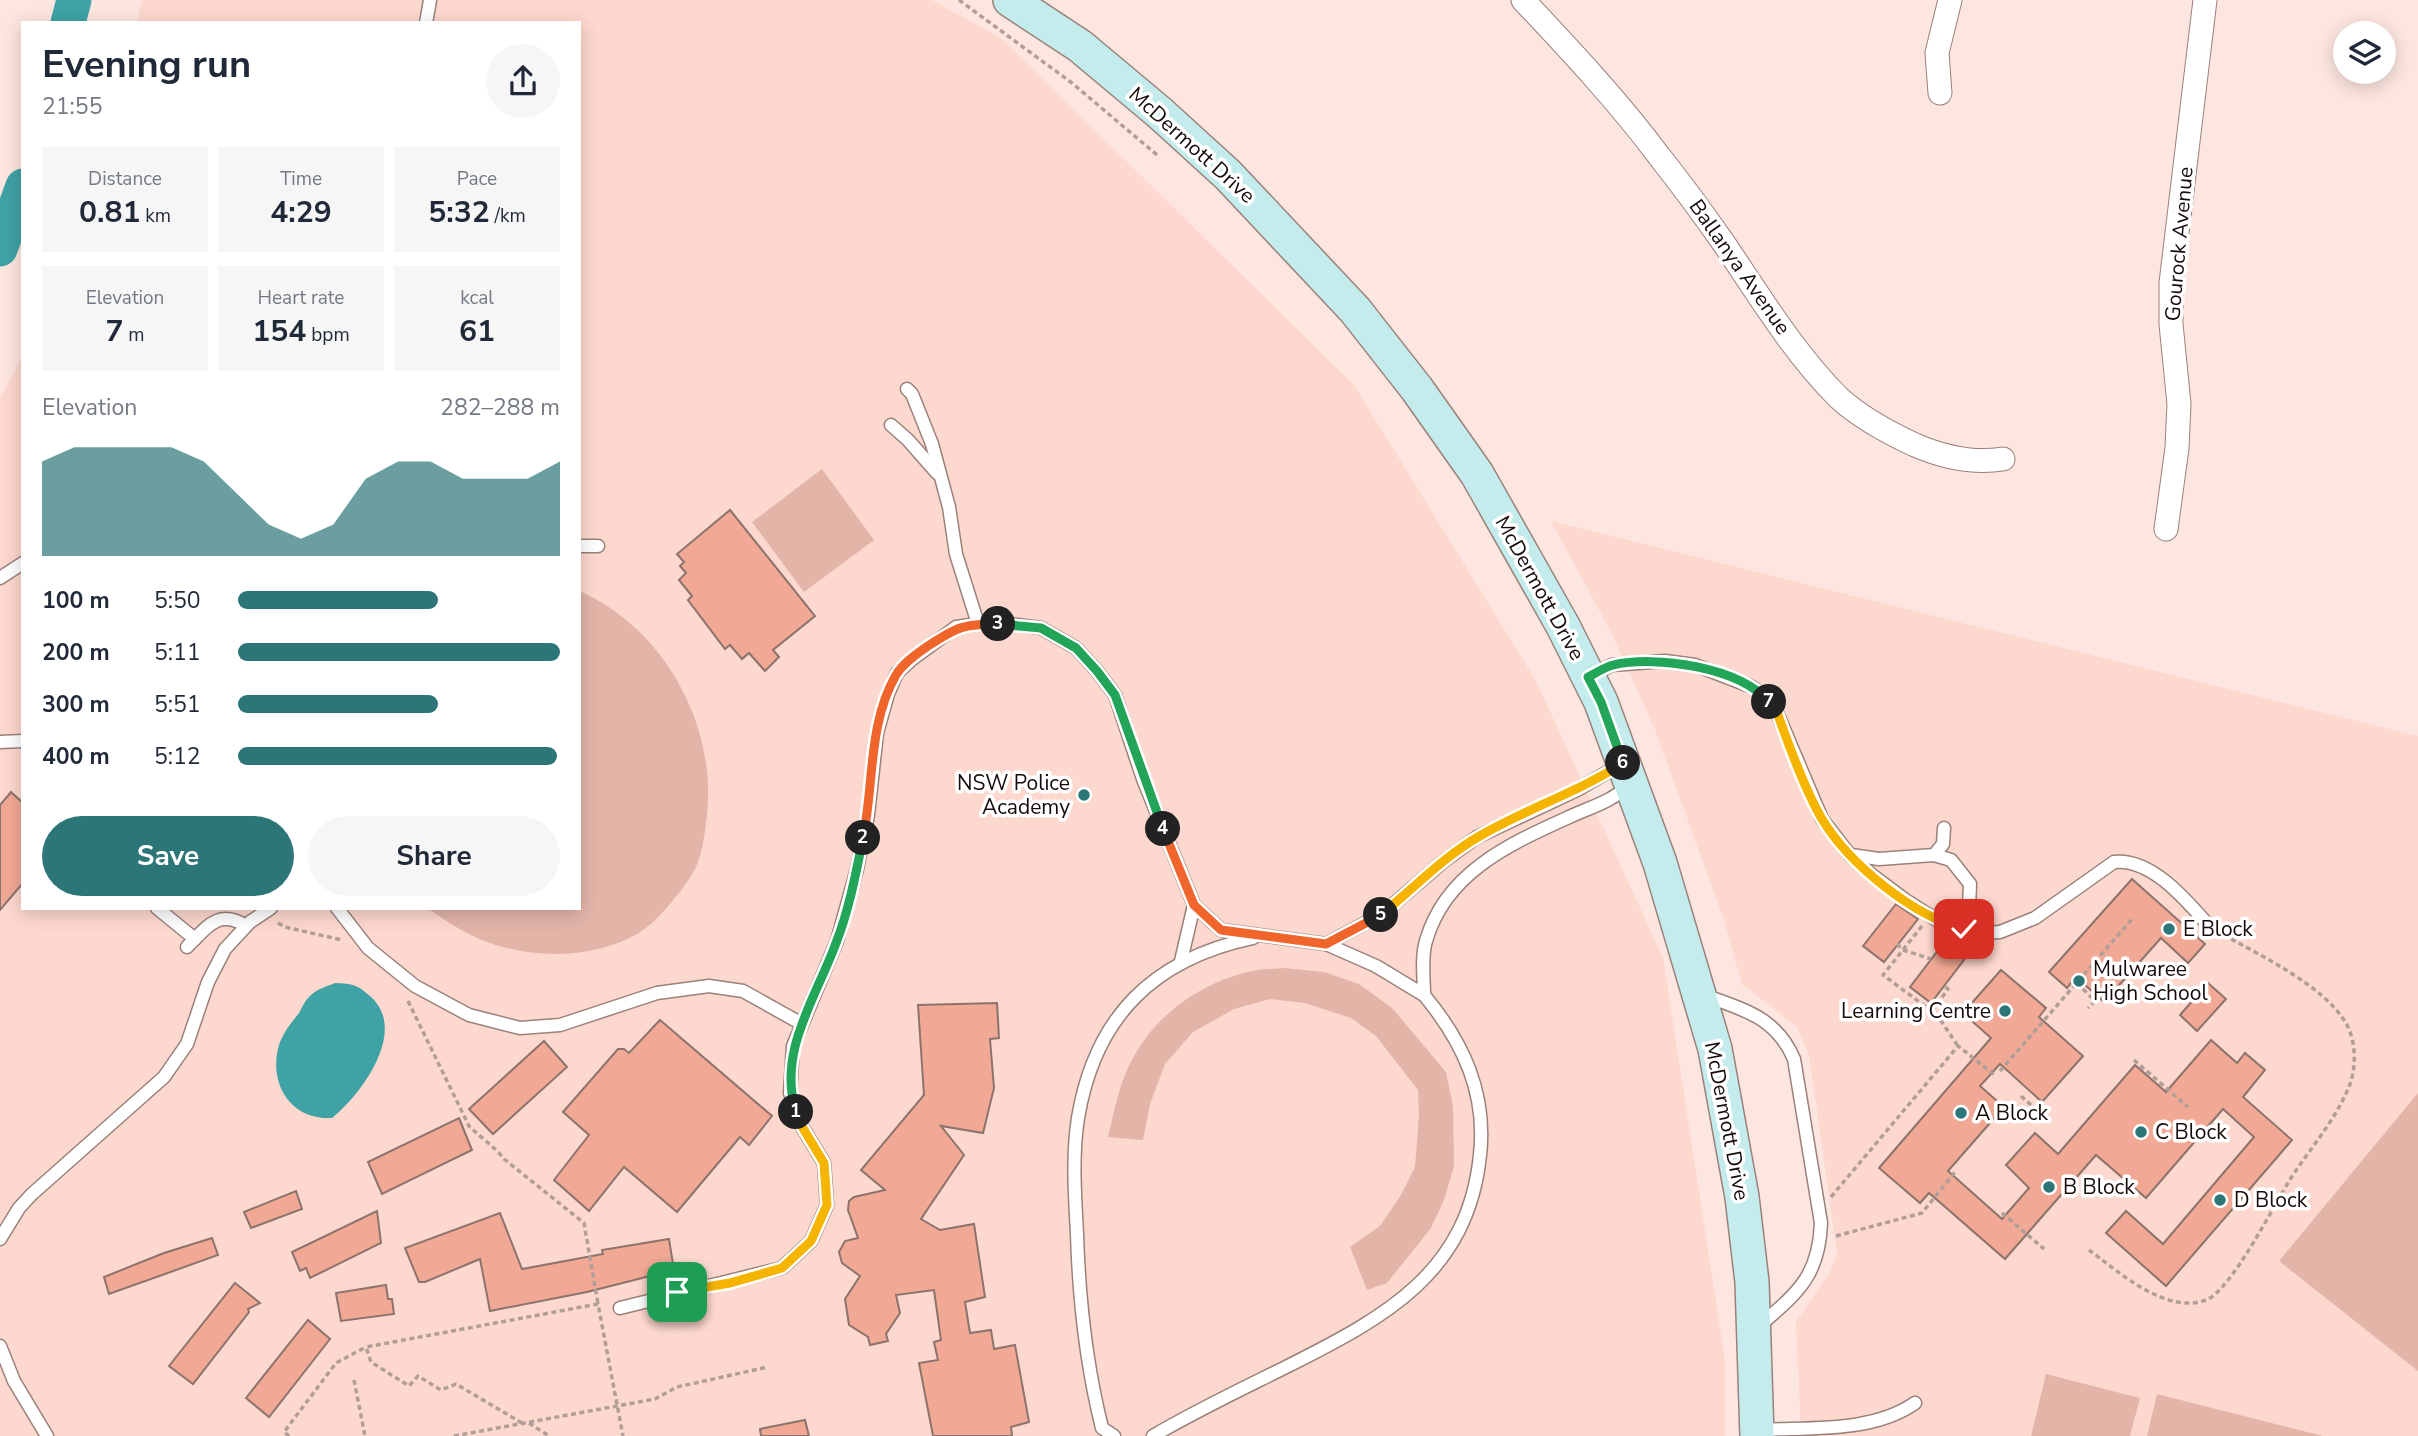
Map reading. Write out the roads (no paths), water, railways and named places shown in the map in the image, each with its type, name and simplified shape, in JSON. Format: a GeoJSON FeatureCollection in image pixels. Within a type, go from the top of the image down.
{"type":"FeatureCollection","features":[{"type":"Feature","properties":{"kind":"main road","name":"McDermott Drive"},"geometry":{"type":"LineString","coordinates":[[1010,0],[1080,46],[1180,131],[1228,175],[1355,310],[1418,389],[1477,474],[1563,626],[1601,702],[1660,863],[1715,1049],[1742,1197],[1752,1282],[1757,1433]]}},
{"type":"Feature","properties":{"kind":"street","name":"Ballanya Avenue"},"geometry":{"type":"LineString","coordinates":[[1523,0],[1650,144],[1708,220],[1805,360],[1841,399],[1886,431],[1928,451],[1966,460],[1986,462],[2003,459]]}},
{"type":"Feature","properties":{"kind":"street"},"geometry":{"type":"LineString","coordinates":[[1940,93],[1937,53],[1950,0]]}},
{"type":"Feature","properties":{"kind":"street","name":"Gourock Avenue"},"geometry":{"type":"LineString","coordinates":[[2166,529],[2177,448],[2179,404],[2171,324],[2171,283],[2205,0]]}},
{"type":"Feature","properties":{"kind":"lane"},"geometry":{"type":"LineString","coordinates":[[426,21],[430,0]]}},
{"type":"Feature","properties":{"kind":"lane"},"geometry":{"type":"LineString","coordinates":[[907,389],[912,394],[932,444],[948,507],[956,554],[978,624]]}},
{"type":"Feature","properties":{"kind":"lane"},"geometry":{"type":"LineString","coordinates":[[891,425],[941,477]]}},
{"type":"Feature","properties":{"kind":"lane"},"geometry":{"type":"LineString","coordinates":[[581,546],[598,546]]}},
{"type":"Feature","properties":{"kind":"lane"},"geometry":{"type":"LineString","coordinates":[[0,578],[21,564]]}},
{"type":"Feature","properties":{"kind":"lane"},"geometry":{"type":"LineString","coordinates":[[620,1308],[782,1268],[811,1241],[827,1205],[824,1163],[801,1125],[790,1093],[793,1046],[837,941],[857,869],[868,815],[877,733],[893,683],[897,673],[920,651],[956,628],[978,624],[1041,628],[1076,648],[1115,695],[1143,779],[1194,905],[1221,930],[1326,944],[1376,966],[1424,995],[1443,1017],[1467,1060],[1477,1088],[1481,1114],[1479,1166],[1465,1218],[1450,1247],[1424,1280],[1394,1306],[1348,1335],[1153,1436]]}},
{"type":"Feature","properties":{"kind":"lane"},"geometry":{"type":"LineString","coordinates":[[1588,677],[1612,665],[1665,661],[1695,665],[1752,687],[1767,699],[1778,715],[1822,819],[1850,855],[1904,899],[1944,924],[1978,933],[2000,932],[2035,918],[2114,862],[2129,861],[2175,890],[2210,927]]}},
{"type":"Feature","properties":{"kind":"lane"},"geometry":{"type":"LineString","coordinates":[[0,741],[21,741]]}},
{"type":"Feature","properties":{"kind":"lane"},"geometry":{"type":"LineString","coordinates":[[1326,944],[1382,914],[1444,860],[1477,837],[1577,790],[1626,774]]}},
{"type":"Feature","properties":{"kind":"lane"},"geometry":{"type":"LineString","coordinates":[[1424,995],[1425,943],[1443,901],[1463,879],[1492,856],[1531,834],[1619,794],[1626,774]]}},
{"type":"Feature","properties":{"kind":"lane"},"geometry":{"type":"LineString","coordinates":[[1934,855],[1943,844],[1944,828]]}},
{"type":"Feature","properties":{"kind":"lane"},"geometry":{"type":"LineString","coordinates":[[1850,855],[1879,859],[1934,855],[1951,860],[1970,884],[1969,908],[1964,929]]}},
{"type":"Feature","properties":{"kind":"lane"},"geometry":{"type":"LineString","coordinates":[[1181,961],[1194,905]]}},
{"type":"Feature","properties":{"kind":"lane"},"geometry":{"type":"LineString","coordinates":[[339,910],[368,948],[415,986],[469,1015],[520,1028],[560,1025],[657,993],[709,986],[743,991],[802,1024]]}},
{"type":"Feature","properties":{"kind":"lane"},"geometry":{"type":"LineString","coordinates":[[159,914],[191,943],[211,923],[225,917],[246,926]]}},
{"type":"Feature","properties":{"kind":"lane"},"geometry":{"type":"LineString","coordinates":[[0,1239],[19,1208],[32,1194],[171,1069],[187,1044],[214,966],[225,949],[246,926],[273,914]]}},
{"type":"Feature","properties":{"kind":"lane"},"geometry":{"type":"LineString","coordinates":[[1114,1436],[1102,1432],[1081,1314],[1074,1178],[1079,1118],[1093,1062],[1113,1023],[1140,992],[1181,961],[1229,942],[1260,936]]}},
{"type":"Feature","properties":{"kind":"lane"},"geometry":{"type":"LineString","coordinates":[[1700,994],[1753,1014],[1772,1026],[1786,1042],[1794,1059],[1821,1223],[1820,1245],[1807,1278],[1795,1295],[1755,1330]]}},
{"type":"Feature","properties":{"kind":"lane"},"geometry":{"type":"LineString","coordinates":[[0,1346],[14,1381],[47,1436]]}},
{"type":"Feature","properties":{"kind":"lane"},"geometry":{"type":"LineString","coordinates":[[1757,1433],[1866,1424],[1886,1419],[1915,1403]]}},
{"type":"Feature","properties":{"kind":"water"},"geometry":{"type":"Polygon","coordinates":[[[335,983],[354,985],[370,996],[381,1010],[385,1026],[383,1043],[377,1061],[356,1094],[332,1118],[317,1117],[304,1113],[286,1096],[280,1085],[276,1059],[283,1036],[307,999],[316,991],[335,983]]]}},
{"type":"Feature","properties":{"kind":"waterway"},"geometry":{"type":"LineString","coordinates":[[69,21],[74,0]]}},
{"type":"Feature","properties":{"kind":"waterway"},"geometry":{"type":"LineString","coordinates":[[0,249],[21,191]]}},
{"type":"Feature","properties":{"kind":"place","name":"NSW Police Academy"},"geometry":{"type":"Point","coordinates":[1084,795]}},
{"type":"Feature","properties":{"kind":"place","name":"E Block"},"geometry":{"type":"Point","coordinates":[2169,929]}},
{"type":"Feature","properties":{"kind":"place","name":"Mulwaree High School"},"geometry":{"type":"Point","coordinates":[2079,981]}},
{"type":"Feature","properties":{"kind":"place","name":"Learning Centre"},"geometry":{"type":"Point","coordinates":[2005,1011]}},
{"type":"Feature","properties":{"kind":"place","name":"A Block"},"geometry":{"type":"Point","coordinates":[1961,1113]}},
{"type":"Feature","properties":{"kind":"place","name":"C Block"},"geometry":{"type":"Point","coordinates":[2141,1132]}},
{"type":"Feature","properties":{"kind":"place","name":"B Block"},"geometry":{"type":"Point","coordinates":[2049,1187]}},
{"type":"Feature","properties":{"kind":"place","name":"D Block"},"geometry":{"type":"Point","coordinates":[2220,1200]}}]}
